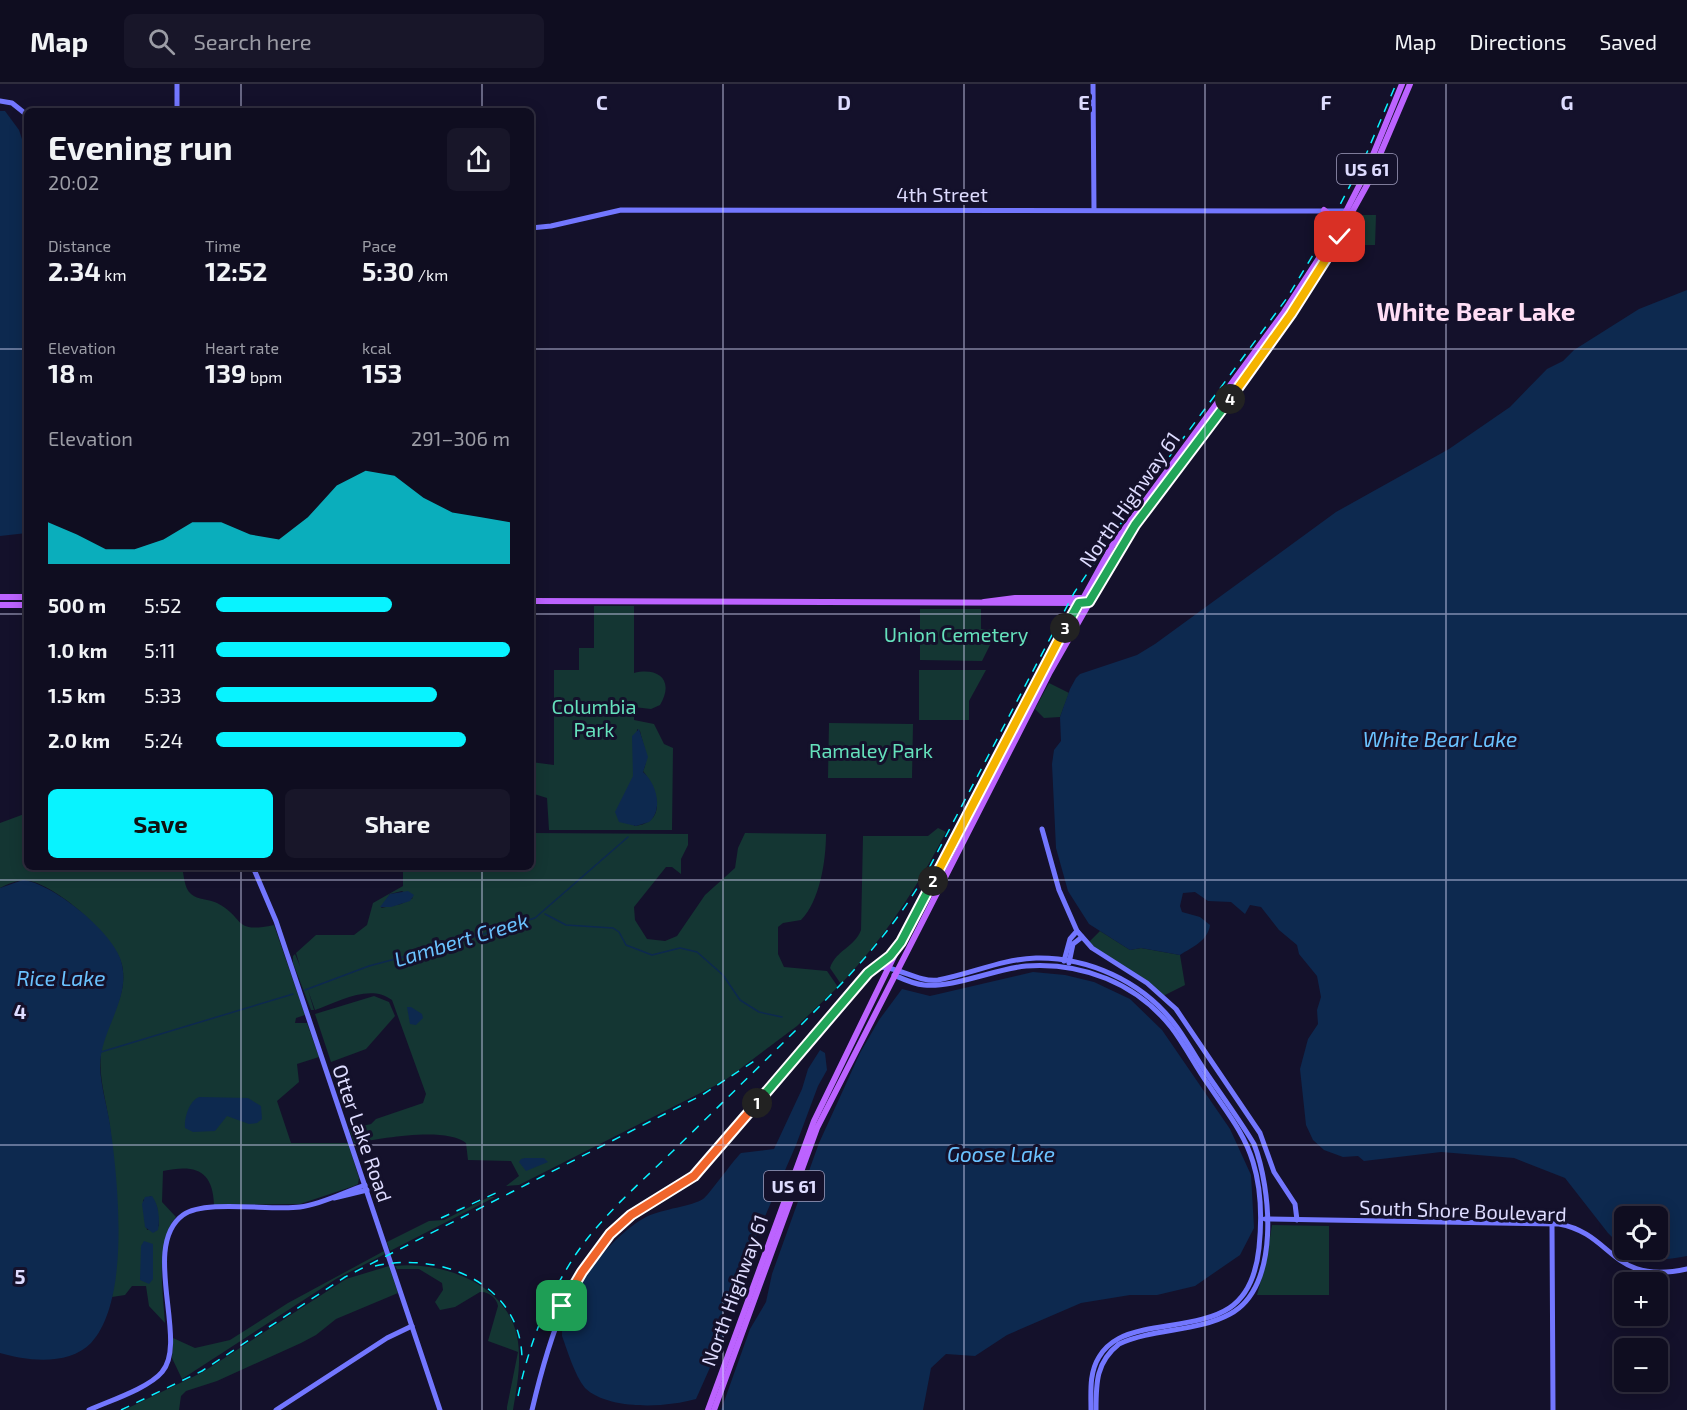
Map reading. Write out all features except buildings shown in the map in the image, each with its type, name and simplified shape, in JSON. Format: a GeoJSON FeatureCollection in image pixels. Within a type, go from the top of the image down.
{"type":"FeatureCollection","features":[{"type":"Feature","properties":{"kind":"main road","name":"North Highway 61"},"geometry":{"type":"LineString","coordinates":[[892,972],[901,942],[1067,624],[1120,534],[1284,312],[1337,230],[1385,127],[1402,84]]}},
{"type":"Feature","properties":{"kind":"main road","name":"North Highway 61"},"geometry":{"type":"LineString","coordinates":[[708,1410],[810,1130],[892,972],[1090,600],[1135,525],[1272,342],[1316,277],[1354,211],[1389,138],[1410,84]]}},
{"type":"Feature","properties":{"kind":"main road"},"geometry":{"type":"LineString","coordinates":[[1385,127],[1389,138]]}},
{"type":"Feature","properties":{"kind":"main road"},"geometry":{"type":"LineString","coordinates":[[1324,210],[1333,217],[1337,230]]}},
{"type":"Feature","properties":{"kind":"main road"},"geometry":{"type":"LineString","coordinates":[[1314,265],[1316,277]]}},
{"type":"Feature","properties":{"kind":"main road"},"geometry":{"type":"LineString","coordinates":[[0,597],[24,597]]}},
{"type":"Feature","properties":{"kind":"main road"},"geometry":{"type":"LineString","coordinates":[[534,601],[586,601],[596,598],[600,601],[983,602],[1015,598],[1090,600]]}},
{"type":"Feature","properties":{"kind":"main road"},"geometry":{"type":"LineString","coordinates":[[983,602],[989,604],[1057,604],[1081,600]]}},
{"type":"Feature","properties":{"kind":"main road"},"geometry":{"type":"LineString","coordinates":[[1057,604],[1069,610],[1067,624]]}},
{"type":"Feature","properties":{"kind":"main road"},"geometry":{"type":"LineString","coordinates":[[0,605],[24,605]]}},
{"type":"Feature","properties":{"kind":"main road"},"geometry":{"type":"LineString","coordinates":[[873,969],[890,956],[901,942]]}},
{"type":"Feature","properties":{"kind":"main road","name":"US 61"},"geometry":{"type":"LineString","coordinates":[[714,1410],[817,1128],[892,972]]}},
{"type":"Feature","properties":{"kind":"street"},"geometry":{"type":"LineString","coordinates":[[177,84],[177,108]]}},
{"type":"Feature","properties":{"kind":"street"},"geometry":{"type":"LineString","coordinates":[[1093,84],[1094,210]]}},
{"type":"Feature","properties":{"kind":"street"},"geometry":{"type":"LineString","coordinates":[[0,101],[17,106],[24,112]]}},
{"type":"Feature","properties":{"kind":"street","name":"4th Street"},"geometry":{"type":"LineString","coordinates":[[534,228],[621,210],[1354,211]]}},
{"type":"Feature","properties":{"kind":"street"},"geometry":{"type":"LineString","coordinates":[[1042,829],[1059,890],[1077,931],[1095,950],[1158,991],[1176,1009],[1260,1133],[1274,1172],[1295,1204],[1297,1220]]}},
{"type":"Feature","properties":{"kind":"street","name":"Otter Lake Road"},"geometry":{"type":"LineString","coordinates":[[254,870],[271,907],[440,1410]]}},
{"type":"Feature","properties":{"kind":"street"},"geometry":{"type":"LineString","coordinates":[[1066,967],[1070,939],[1077,931]]}},
{"type":"Feature","properties":{"kind":"street"},"geometry":{"type":"LineString","coordinates":[[1067,960],[1073,944],[1082,937]]}},
{"type":"Feature","properties":{"kind":"street"},"geometry":{"type":"LineString","coordinates":[[892,972],[931,981],[1015,961],[1067,960],[1103,970],[1140,990],[1180,1031],[1254,1144],[1265,1178],[1265,1220],[1261,1272],[1249,1298],[1224,1317],[1119,1344],[1110,1351],[1099,1368],[1096,1410]]}},
{"type":"Feature","properties":{"kind":"street"},"geometry":{"type":"LineString","coordinates":[[532,1410],[556,1322],[570,1290],[594,1254],[631,1215],[683,1184],[703,1168],[873,969],[882,967],[914,983],[930,985],[1015,968],[1066,967],[1092,973],[1126,987],[1147,1003],[1172,1028],[1244,1138],[1259,1187],[1265,1220],[1256,1272],[1242,1299],[1230,1308],[1214,1315],[1117,1338],[1102,1353],[1093,1371],[1091,1410]]}},
{"type":"Feature","properties":{"kind":"street"},"geometry":{"type":"LineString","coordinates":[[90,1410],[152,1381],[168,1363],[170,1347],[166,1299],[166,1245],[169,1232],[179,1218],[201,1208],[300,1207],[366,1187]]}},
{"type":"Feature","properties":{"kind":"street","name":"South Shore Boulevard"},"geometry":{"type":"LineString","coordinates":[[1265,1220],[1552,1224],[1580,1231],[1616,1259],[1634,1268],[1659,1272],[1687,1269]]}},
{"type":"Feature","properties":{"kind":"street"},"geometry":{"type":"LineString","coordinates":[[1552,1224],[1553,1410]]}},
{"type":"Feature","properties":{"kind":"street"},"geometry":{"type":"LineString","coordinates":[[276,1410],[385,1339],[412,1326]]}},
{"type":"Feature","properties":{"kind":"green space"},"geometry":{"type":"Polygon","coordinates":[[[1360,215],[1376,215],[1375,245],[1343,245],[1360,215]]]}},
{"type":"Feature","properties":{"kind":"green space","name":"Columbia Park"},"geometry":{"type":"Polygon","coordinates":[[[594,606],[634,606],[634,673],[657,674],[665,682],[666,689],[660,705],[651,709],[634,707],[634,720],[654,724],[664,744],[673,748],[672,830],[549,830],[547,798],[534,794],[534,762],[554,765],[554,670],[579,670],[579,648],[594,648],[594,606]],[[637,729],[634,826],[652,819],[656,812],[656,795],[643,771],[646,756],[640,731],[637,729]]]}},
{"type":"Feature","properties":{"kind":"green space","name":"Union Cemetery"},"geometry":{"type":"Polygon","coordinates":[[[920,609],[981,609],[981,629],[998,629],[982,661],[920,660],[920,609]]]}},
{"type":"Feature","properties":{"kind":"green space","name":"Union Cemetery"},"geometry":{"type":"Polygon","coordinates":[[[919,670],[986,670],[969,701],[969,720],[919,720],[919,670]]]}},
{"type":"Feature","properties":{"kind":"green space"},"geometry":{"type":"Polygon","coordinates":[[[1049,683],[1069,693],[1060,717],[1044,718],[1035,709],[1049,683]]]}},
{"type":"Feature","properties":{"kind":"green space","name":"Ramaley Park"},"geometry":{"type":"Polygon","coordinates":[[[829,723],[913,724],[912,778],[828,778],[829,723]]]}},
{"type":"Feature","properties":{"kind":"green space"},"geometry":{"type":"Polygon","coordinates":[[[24,814],[24,870],[183,870],[187,888],[194,896],[217,903],[245,926],[274,925],[305,1015],[296,1018],[295,1023],[307,1023],[319,1057],[297,1064],[299,1082],[277,1101],[291,1143],[348,1143],[359,1178],[358,1184],[300,1204],[214,1205],[210,1184],[200,1172],[184,1168],[163,1171],[162,1202],[176,1217],[169,1227],[163,1253],[162,1283],[165,1323],[149,1306],[146,1286],[132,1286],[125,1295],[112,1297],[117,1234],[116,1191],[110,1128],[100,1062],[103,1041],[122,988],[122,965],[109,941],[98,928],[55,893],[30,881],[15,882],[0,888],[0,823],[24,814]],[[151,1196],[143,1200],[147,1230],[159,1226],[157,1207],[151,1196]]]}},
{"type":"Feature","properties":{"kind":"green space"},"geometry":{"type":"Polygon","coordinates":[[[938,828],[946,832],[911,893],[871,949],[841,984],[830,968],[861,930],[863,836],[928,836],[938,828]]]}},
{"type":"Feature","properties":{"kind":"green space"},"geometry":{"type":"Polygon","coordinates":[[[534,833],[688,834],[688,845],[681,859],[681,874],[672,867],[666,867],[634,907],[635,920],[647,939],[665,941],[677,936],[705,895],[735,868],[738,848],[745,833],[826,834],[821,880],[813,902],[801,920],[783,923],[778,927],[778,954],[784,967],[827,971],[838,987],[797,1026],[724,1081],[519,1185],[506,1186],[519,1176],[511,1161],[468,1160],[466,1143],[456,1138],[428,1134],[354,1143],[349,1129],[371,1124],[376,1119],[423,1103],[426,1094],[392,1000],[374,993],[364,994],[315,1010],[308,990],[314,1010],[311,1010],[293,963],[295,954],[300,966],[296,953],[316,935],[354,935],[367,925],[373,903],[403,886],[403,870],[419,872],[424,870],[534,870],[534,833]],[[402,891],[390,894],[381,908],[401,904],[413,898],[402,891]]]}},
{"type":"Feature","properties":{"kind":"green space"},"geometry":{"type":"Polygon","coordinates":[[[1100,931],[1130,950],[1141,948],[1180,955],[1185,985],[1163,996],[1088,943],[1100,931]]]}},
{"type":"Feature","properties":{"kind":"green space"},"geometry":{"type":"Polygon","coordinates":[[[374,996],[389,1002],[395,1016],[366,1049],[331,1062],[315,1014],[374,996]]]}},
{"type":"Feature","properties":{"kind":"green space"},"geometry":{"type":"Polygon","coordinates":[[[489,1197],[495,1197],[390,1251],[387,1242],[429,1221],[444,1220],[489,1197]]]}},
{"type":"Feature","properties":{"kind":"green space"},"geometry":{"type":"Polygon","coordinates":[[[1272,1225],[1329,1226],[1329,1295],[1257,1295],[1266,1262],[1272,1225]]]}},
{"type":"Feature","properties":{"kind":"green space"},"geometry":{"type":"Polygon","coordinates":[[[384,1251],[385,1254],[336,1279],[182,1379],[172,1358],[173,1338],[195,1348],[230,1340],[288,1303],[384,1251]]]}},
{"type":"Feature","properties":{"kind":"green space"},"geometry":{"type":"Polygon","coordinates":[[[414,1265],[452,1272],[486,1290],[500,1302],[511,1318],[517,1336],[519,1355],[513,1410],[507,1410],[507,1407],[518,1352],[488,1341],[498,1306],[494,1298],[480,1292],[455,1307],[440,1310],[435,1302],[443,1290],[442,1283],[419,1269],[397,1269],[395,1266],[414,1265]]]}},
{"type":"Feature","properties":{"kind":"green space"},"geometry":{"type":"Polygon","coordinates":[[[389,1266],[398,1293],[336,1319],[316,1335],[301,1343],[217,1381],[186,1391],[181,1396],[179,1410],[124,1410],[203,1372],[346,1279],[389,1266]]]}},
{"type":"Feature","properties":{"kind":"water"},"geometry":{"type":"Polygon","coordinates":[[[0,111],[5,111],[19,130],[24,145],[24,533],[0,536],[0,111]]]}},
{"type":"Feature","properties":{"kind":"water","name":"White Bear Lake"},"geometry":{"type":"Polygon","coordinates":[[[1687,290],[1687,1256],[1671,1259],[1668,1259],[1668,1206],[1614,1206],[1614,1239],[1565,1178],[1514,1158],[1441,1152],[1364,1161],[1358,1156],[1343,1157],[1324,1150],[1313,1140],[1306,1125],[1300,1069],[1308,1039],[1318,1024],[1317,1010],[1321,997],[1317,976],[1299,954],[1297,945],[1279,930],[1261,907],[1250,905],[1245,914],[1231,902],[1208,901],[1195,892],[1183,893],[1180,906],[1182,912],[1200,917],[1210,925],[1209,931],[1203,939],[1180,955],[1141,948],[1130,950],[1089,924],[1068,891],[1056,848],[1052,764],[1054,750],[1061,741],[1060,717],[1070,689],[1080,674],[1137,655],[1155,644],[1336,512],[1449,449],[1510,407],[1547,369],[1563,361],[1574,350],[1639,309],[1687,290]]]}},
{"type":"Feature","properties":{"kind":"water"},"geometry":{"type":"Polygon","coordinates":[[[639,729],[648,757],[643,772],[655,789],[657,803],[654,817],[649,822],[636,826],[619,822],[615,812],[633,776],[632,736],[639,729]]]}},
{"type":"Feature","properties":{"kind":"water","name":"Rice Lake"},"geometry":{"type":"Polygon","coordinates":[[[23,880],[35,883],[64,899],[93,922],[114,947],[120,958],[123,972],[120,999],[105,1039],[100,1067],[113,1148],[118,1207],[117,1270],[112,1299],[104,1324],[91,1343],[71,1355],[47,1360],[0,1353],[0,888],[23,880]]]}},
{"type":"Feature","properties":{"kind":"water"},"geometry":{"type":"Polygon","coordinates":[[[408,891],[414,895],[410,901],[391,907],[380,907],[390,894],[408,891]]]}},
{"type":"Feature","properties":{"kind":"water","name":"Goose Lake"},"geometry":{"type":"Polygon","coordinates":[[[1033,972],[1065,975],[1094,982],[1130,999],[1162,1030],[1230,1129],[1251,1175],[1254,1228],[1240,1255],[1195,1286],[1157,1295],[1130,1295],[1081,1303],[1007,1335],[975,1356],[946,1354],[931,1368],[923,1410],[721,1410],[750,1329],[766,1302],[772,1274],[819,1143],[860,1053],[879,1020],[902,989],[930,996],[1033,972]]]}},
{"type":"Feature","properties":{"kind":"water"},"geometry":{"type":"Polygon","coordinates":[[[407,1007],[422,1014],[423,1018],[416,1025],[410,1024],[407,1007]]]}},
{"type":"Feature","properties":{"kind":"water"},"geometry":{"type":"Polygon","coordinates":[[[820,1050],[825,1053],[827,1070],[818,1086],[796,1145],[719,1322],[724,1336],[696,1399],[669,1404],[638,1405],[622,1404],[595,1395],[585,1388],[578,1376],[562,1336],[564,1320],[570,1303],[591,1268],[619,1238],[646,1217],[703,1199],[741,1153],[774,1149],[802,1089],[808,1069],[820,1050]]]}},
{"type":"Feature","properties":{"kind":"water"},"geometry":{"type":"Polygon","coordinates":[[[199,1097],[248,1098],[261,1106],[262,1119],[257,1123],[249,1124],[227,1116],[215,1131],[193,1132],[185,1128],[185,1120],[190,1106],[199,1097]]]}},
{"type":"Feature","properties":{"kind":"water"},"geometry":{"type":"Polygon","coordinates":[[[525,1158],[544,1158],[548,1162],[526,1171],[519,1162],[525,1158]]]}},
{"type":"Feature","properties":{"kind":"water"},"geometry":{"type":"Polygon","coordinates":[[[152,1196],[158,1208],[159,1217],[158,1230],[153,1233],[145,1227],[142,1204],[145,1197],[152,1196]]]}},
{"type":"Feature","properties":{"kind":"water"},"geometry":{"type":"Polygon","coordinates":[[[144,1241],[153,1244],[153,1279],[149,1284],[140,1280],[141,1246],[144,1241]]]}},
{"type":"Feature","properties":{"kind":"waterway","name":"Lambert Creek"},"geometry":{"type":"LineString","coordinates":[[305,990],[369,966],[535,918],[628,837]]}},
{"type":"Feature","properties":{"kind":"waterway"},"geometry":{"type":"LineString","coordinates":[[545,914],[566,925],[613,928],[619,932],[626,945],[652,955],[680,948],[697,952],[723,975],[740,1000],[759,1012],[782,1017]]}},
{"type":"Feature","properties":{"kind":"waterway","name":"Lambert Creek"},"geometry":{"type":"LineString","coordinates":[[101,1052],[293,994]]}},
{"type":"Feature","properties":{"kind":"railway"},"geometry":{"type":"LineString","coordinates":[[518,1396],[540,1322],[556,1287],[576,1254],[597,1226],[837,988],[901,913],[928,870],[1074,593],[1130,510],[1287,298],[1319,245],[1365,157],[1396,84]]}},
{"type":"Feature","properties":{"kind":"railway"},"geometry":{"type":"LineString","coordinates":[[121,1410],[202,1371],[345,1277],[702,1095],[759,1058]]}},
{"type":"Feature","properties":{"kind":"railway"},"geometry":{"type":"LineString","coordinates":[[441,1218],[498,1192]]}},
{"type":"Feature","properties":{"kind":"railway"},"geometry":{"type":"LineString","coordinates":[[375,1266],[400,1263],[426,1264],[451,1269],[473,1279],[493,1293],[508,1311],[518,1334],[522,1360]]}},
{"type":"Feature","properties":{"kind":"district","name":"White Bear Lake"},"geometry":{"type":"Point","coordinates":[1476,310]}},
{"type":"Feature","properties":{"kind":"route"},"geometry":{"type":"LineString","coordinates":[[562,1306],[570,1290],[610,1234],[631,1215],[683,1184],[703,1168],[868,973],[890,956],[901,942],[1079,603],[1089,602],[1135,525],[1272,342],[1340,237]]}}]}
